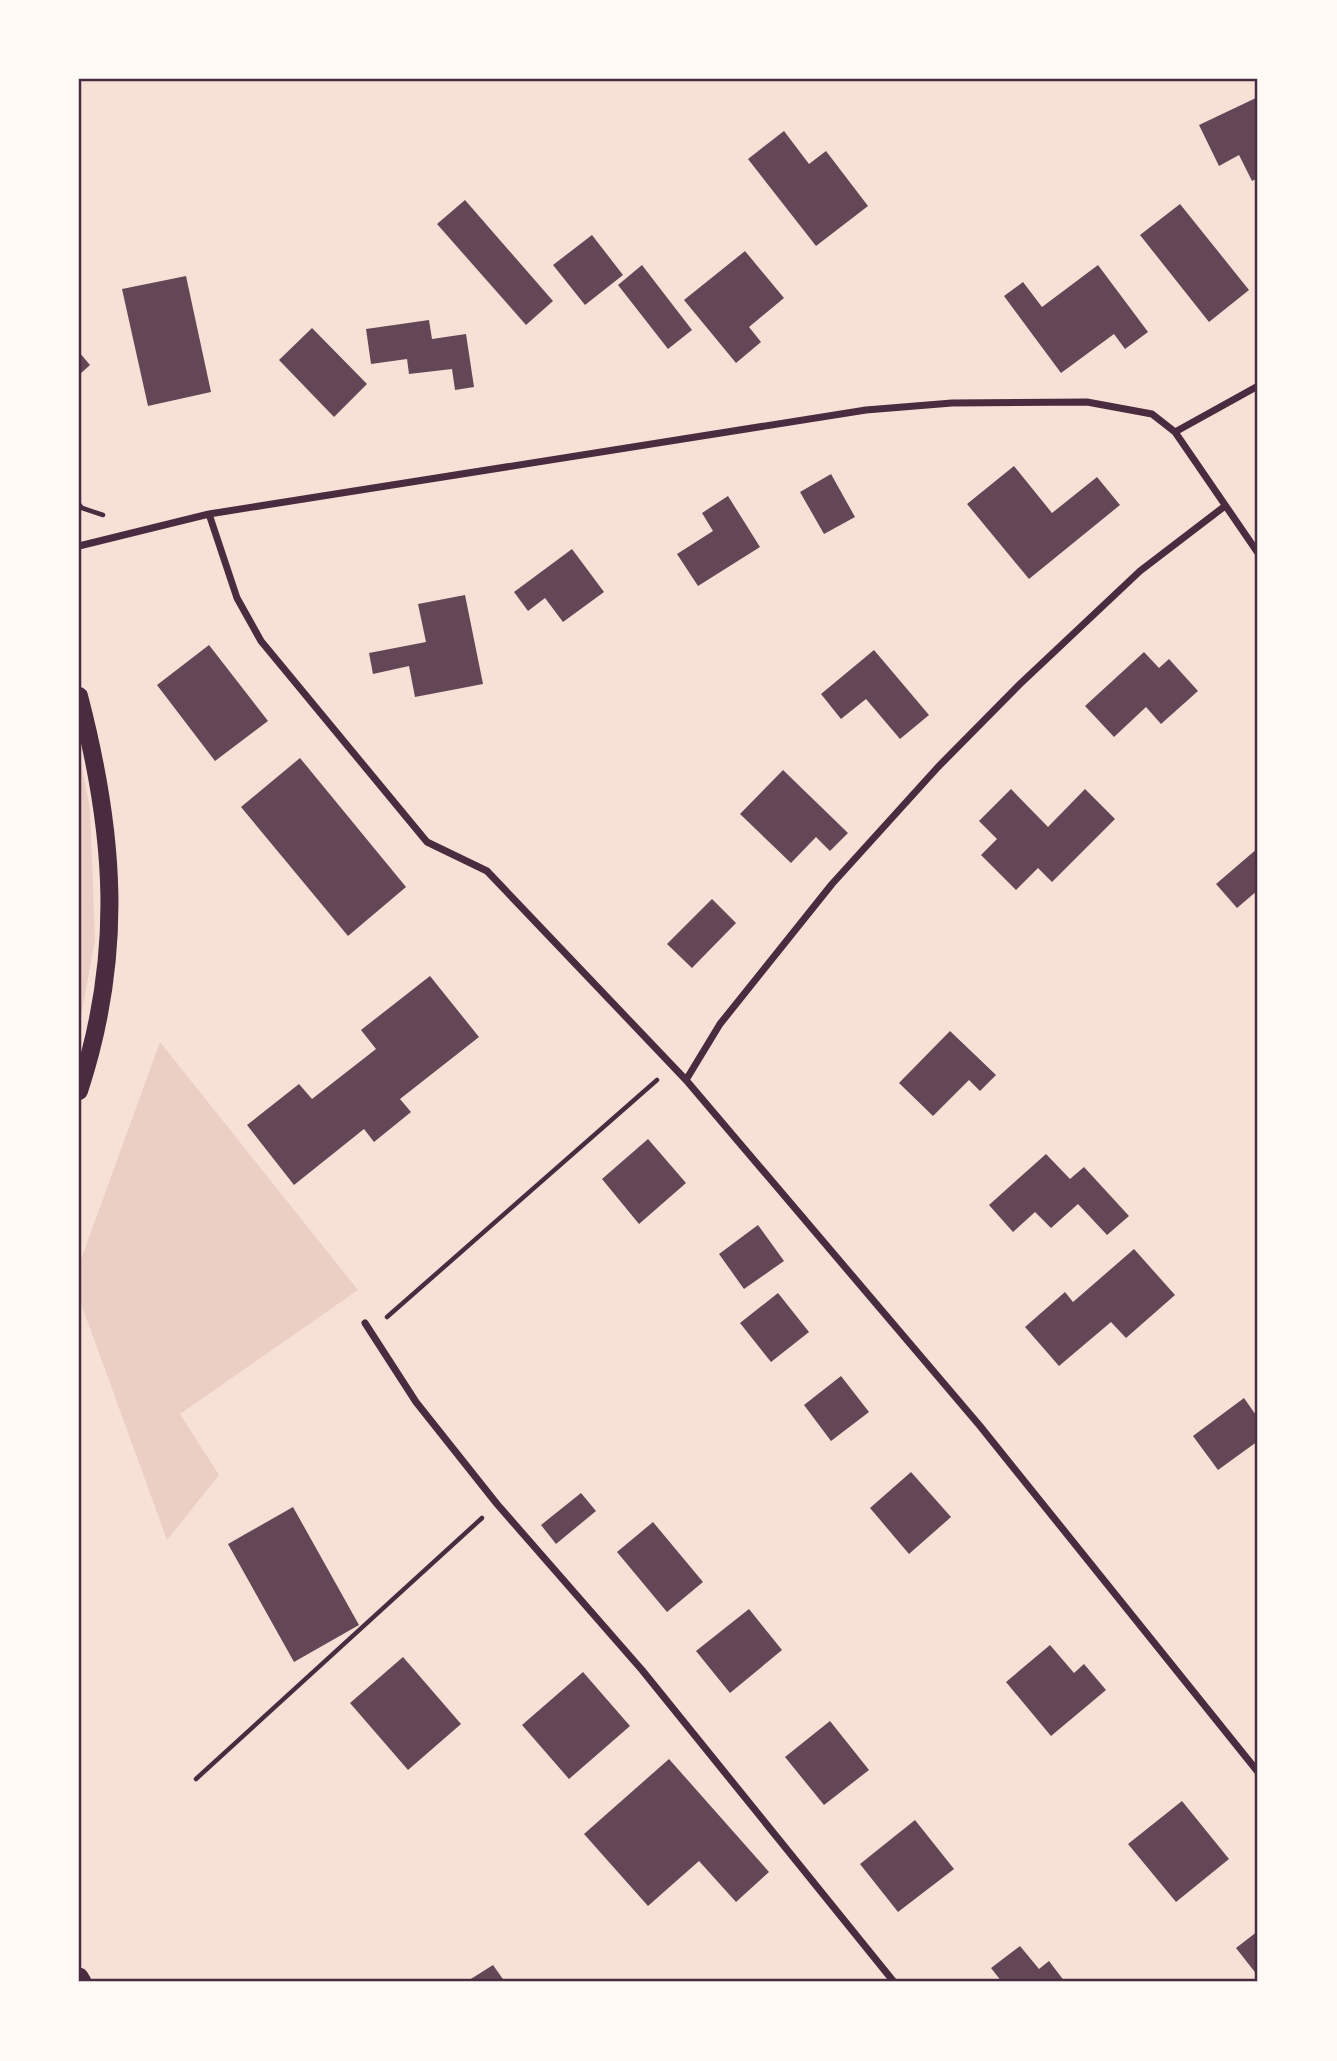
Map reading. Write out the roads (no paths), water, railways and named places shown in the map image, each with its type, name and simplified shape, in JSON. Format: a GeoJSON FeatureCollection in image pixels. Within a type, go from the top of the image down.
{"type":"FeatureCollection","features":[{"type":"Feature","properties":{"kind":"highway"},"geometry":{"type":"LineString","coordinates":[[79,1977],[82,1982]]}},
{"type":"Feature","properties":{"kind":"main road"},"geometry":{"type":"LineString","coordinates":[[79,696],[104,807],[110,873],[111,926],[89,1062],[79,1091]]}},
{"type":"Feature","properties":{"kind":"street"},"geometry":{"type":"LineString","coordinates":[[1175,432],[1258,386]]}},
{"type":"Feature","properties":{"kind":"street"},"geometry":{"type":"LineString","coordinates":[[79,546],[209,514],[866,410],[952,403],[1087,401],[1152,414],[1175,432],[1258,553]]}},
{"type":"Feature","properties":{"kind":"street"},"geometry":{"type":"LineString","coordinates":[[686,1080],[720,1024],[832,884],[938,767],[1020,684],[1140,571],[1225,506]]}},
{"type":"Feature","properties":{"kind":"street"},"geometry":{"type":"LineString","coordinates":[[209,514],[237,598],[261,641],[427,842],[487,871],[686,1080],[980,1426],[1258,1772]]}},
{"type":"Feature","properties":{"kind":"street"},"geometry":{"type":"LineString","coordinates":[[365,1324],[416,1402],[497,1504],[642,1670],[894,1982]]}}]}
